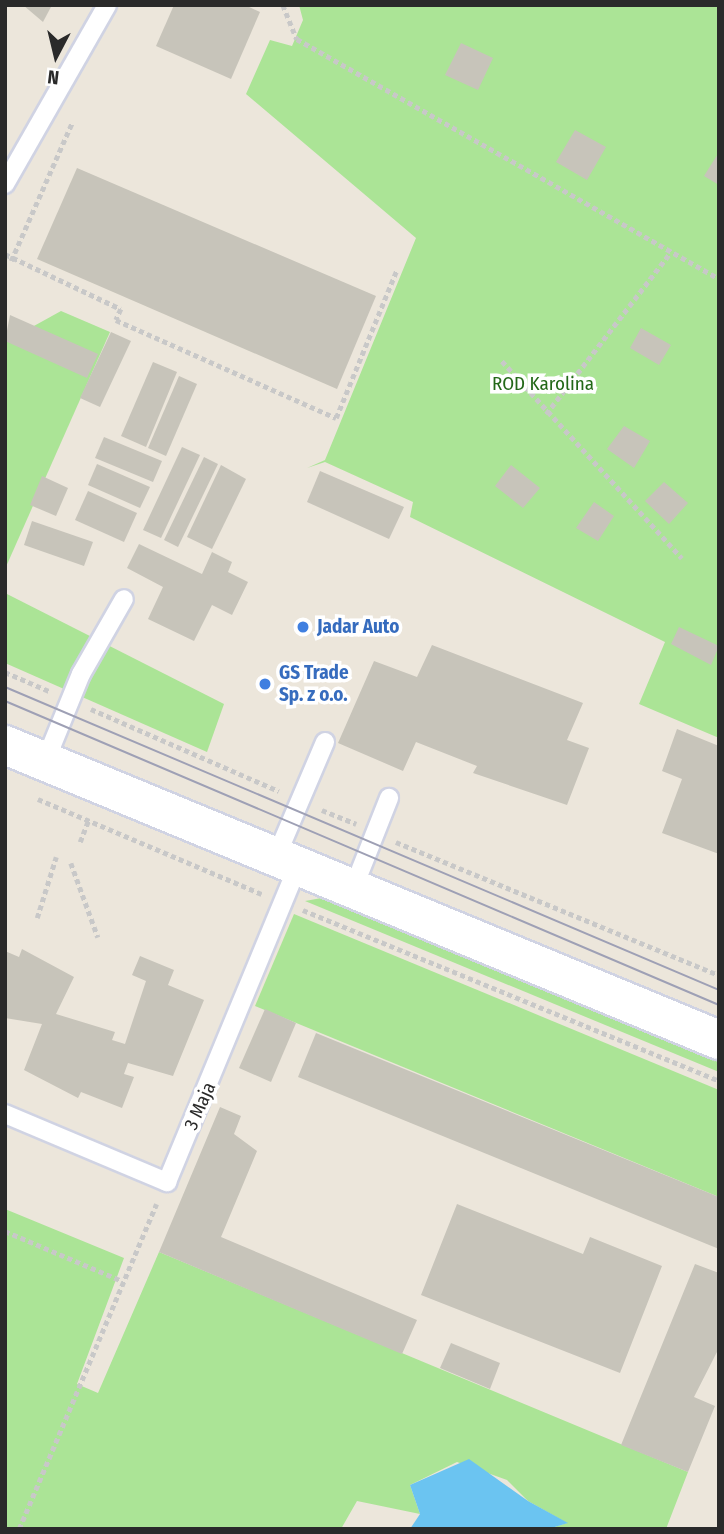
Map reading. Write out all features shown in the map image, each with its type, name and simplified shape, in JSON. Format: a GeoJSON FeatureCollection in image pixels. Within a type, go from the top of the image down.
{"type":"FeatureCollection","features":[{"type":"Feature","properties":{"kind":"street"},"geometry":{"type":"LineString","coordinates":[[5,745],[35,778],[287,862],[719,1040]]}},
{"type":"Feature","properties":{"kind":"lane"},"geometry":{"type":"LineString","coordinates":[[5,184],[107,5]]}},
{"type":"Feature","properties":{"kind":"lane"},"geometry":{"type":"LineString","coordinates":[[35,778],[81,674],[124,599]]}},
{"type":"Feature","properties":{"kind":"lane","name":"3 Maja"},"geometry":{"type":"LineString","coordinates":[[167,1182],[287,862],[325,742]]}},
{"type":"Feature","properties":{"kind":"lane"},"geometry":{"type":"LineString","coordinates":[[353,890],[389,798]]}},
{"type":"Feature","properties":{"kind":"lane"},"geometry":{"type":"LineString","coordinates":[[5,1114],[167,1182]]}},
{"type":"Feature","properties":{"kind":"path"},"geometry":{"type":"LineString","coordinates":[[283,5],[297,39],[669,254],[719,279]]}},
{"type":"Feature","properties":{"kind":"path"},"geometry":{"type":"LineString","coordinates":[[11,262],[72,126]]}},
{"type":"Feature","properties":{"kind":"path"},"geometry":{"type":"LineString","coordinates":[[5,254],[11,262],[121,309],[115,319],[336,418],[397,269]]}},
{"type":"Feature","properties":{"kind":"path"},"geometry":{"type":"LineString","coordinates":[[546,414],[669,254]]}},
{"type":"Feature","properties":{"kind":"path"},"geometry":{"type":"LineString","coordinates":[[502,361],[546,414],[682,558]]}},
{"type":"Feature","properties":{"kind":"path"},"geometry":{"type":"LineString","coordinates":[[5,672],[60,695]]}},
{"type":"Feature","properties":{"kind":"path"},"geometry":{"type":"LineString","coordinates":[[35,778],[89,821],[271,897]]}},
{"type":"Feature","properties":{"kind":"path"},"geometry":{"type":"LineString","coordinates":[[80,842],[92,813]]}},
{"type":"Feature","properties":{"kind":"path"},"geometry":{"type":"LineString","coordinates":[[37,918],[56,857]]}},
{"type":"Feature","properties":{"kind":"path"},"geometry":{"type":"LineString","coordinates":[[71,863],[98,937]]}},
{"type":"Feature","properties":{"kind":"path"},"geometry":{"type":"LineString","coordinates":[[297,907],[719,1081]]}},
{"type":"Feature","properties":{"kind":"path"},"geometry":{"type":"LineString","coordinates":[[19,1529],[120,1280],[167,1182]]}},
{"type":"Feature","properties":{"kind":"path"},"geometry":{"type":"LineString","coordinates":[[5,1231],[120,1280]]}},
{"type":"Feature","properties":{"kind":"green space","name":"ROD Karolina"},"geometry":{"type":"Polygon","coordinates":[[[299,5],[719,5],[719,738],[639,704],[665,642],[410,517],[413,502],[325,462],[307,468],[325,460],[416,238],[246,94],[270,40],[292,46],[303,20],[299,5]]]}},
{"type":"Feature","properties":{"kind":"green space"},"geometry":{"type":"Polygon","coordinates":[[[61,311],[110,332],[5,569],[5,342],[61,311]]]}},
{"type":"Feature","properties":{"kind":"green space"},"geometry":{"type":"Polygon","coordinates":[[[5,593],[224,704],[207,752],[5,663],[5,593]]]}},
{"type":"Feature","properties":{"kind":"green space"},"geometry":{"type":"Polygon","coordinates":[[[327,897],[719,1059],[719,1072],[305,901],[327,897]]]}},
{"type":"Feature","properties":{"kind":"green space"},"geometry":{"type":"Polygon","coordinates":[[[294,914],[719,1090],[719,1197],[255,1006],[294,914]]]}},
{"type":"Feature","properties":{"kind":"green space"},"geometry":{"type":"Polygon","coordinates":[[[5,1209],[124,1258],[77,1384],[98,1393],[159,1252],[688,1472],[666,1529],[548,1529],[567,1523],[528,1501],[507,1480],[457,1462],[410,1485],[420,1514],[357,1501],[341,1529],[5,1529],[5,1209]]]}},
{"type":"Feature","properties":{"kind":"water"},"geometry":{"type":"Polygon","coordinates":[[[469,1459],[528,1501],[568,1523],[548,1529],[410,1529],[420,1514],[410,1485],[469,1459]]]}},
{"type":"Feature","properties":{"kind":"building"},"geometry":{"type":"Polygon","coordinates":[[[23,5],[52,5],[43,22],[23,5]]]}},
{"type":"Feature","properties":{"kind":"building"},"geometry":{"type":"Polygon","coordinates":[[[174,5],[245,5],[260,12],[231,79],[156,46],[174,5]]]}},
{"type":"Feature","properties":{"kind":"building"},"geometry":{"type":"Polygon","coordinates":[[[461,43],[493,58],[478,90],[445,75],[461,43]]]}},
{"type":"Feature","properties":{"kind":"building"},"geometry":{"type":"Polygon","coordinates":[[[575,130],[606,147],[587,180],[556,162],[575,130]]]}},
{"type":"Feature","properties":{"kind":"building"},"geometry":{"type":"Polygon","coordinates":[[[719,152],[719,185],[704,176],[719,152]]]}},
{"type":"Feature","properties":{"kind":"building"},"geometry":{"type":"Polygon","coordinates":[[[77,168],[376,296],[337,389],[37,259],[77,168]]]}},
{"type":"Feature","properties":{"kind":"building"},"geometry":{"type":"Polygon","coordinates":[[[10,315],[98,354],[87,378],[5,341],[10,315]]]}},
{"type":"Feature","properties":{"kind":"building"},"geometry":{"type":"Polygon","coordinates":[[[641,328],[671,345],[659,365],[630,348],[641,328]]]}},
{"type":"Feature","properties":{"kind":"building"},"geometry":{"type":"Polygon","coordinates":[[[111,332],[131,341],[100,407],[80,398],[111,332]]]}},
{"type":"Feature","properties":{"kind":"building"},"geometry":{"type":"Polygon","coordinates":[[[153,362],[177,372],[146,447],[121,436],[153,362]]]}},
{"type":"Feature","properties":{"kind":"building"},"geometry":{"type":"Polygon","coordinates":[[[179,376],[197,384],[166,456],[148,448],[179,376]]]}},
{"type":"Feature","properties":{"kind":"building"},"geometry":{"type":"Polygon","coordinates":[[[624,426],[650,441],[634,468],[607,449],[624,426]]]}},
{"type":"Feature","properties":{"kind":"building"},"geometry":{"type":"Polygon","coordinates":[[[104,437],[162,461],[153,482],[95,458],[104,437]]]}},
{"type":"Feature","properties":{"kind":"building"},"geometry":{"type":"Polygon","coordinates":[[[182,447],[200,455],[161,538],[143,530],[182,447]]]}},
{"type":"Feature","properties":{"kind":"building"},"geometry":{"type":"Polygon","coordinates":[[[204,457],[218,464],[178,547],[164,540],[204,457]]]}},
{"type":"Feature","properties":{"kind":"building"},"geometry":{"type":"Polygon","coordinates":[[[97,464],[150,487],[140,508],[88,485],[97,464]]]}},
{"type":"Feature","properties":{"kind":"building"},"geometry":{"type":"Polygon","coordinates":[[[221,465],[246,479],[212,549],[187,537],[221,465]]]}},
{"type":"Feature","properties":{"kind":"building"},"geometry":{"type":"Polygon","coordinates":[[[511,465],[540,488],[523,508],[495,486],[511,465]]]}},
{"type":"Feature","properties":{"kind":"building"},"geometry":{"type":"Polygon","coordinates":[[[320,471],[404,507],[389,539],[307,502],[320,471]]]}},
{"type":"Feature","properties":{"kind":"building"},"geometry":{"type":"Polygon","coordinates":[[[42,476],[68,488],[56,516],[30,505],[42,476]]]}},
{"type":"Feature","properties":{"kind":"building"},"geometry":{"type":"Polygon","coordinates":[[[664,482],[688,503],[669,524],[645,501],[664,482]]]}},
{"type":"Feature","properties":{"kind":"building"},"geometry":{"type":"Polygon","coordinates":[[[88,491],[137,513],[124,542],[75,520],[88,491]]]}},
{"type":"Feature","properties":{"kind":"building"},"geometry":{"type":"Polygon","coordinates":[[[594,502],[614,516],[598,541],[576,528],[594,502]]]}},
{"type":"Feature","properties":{"kind":"building"},"geometry":{"type":"Polygon","coordinates":[[[32,521],[93,542],[84,566],[24,545],[32,521]]]}},
{"type":"Feature","properties":{"kind":"building"},"geometry":{"type":"Polygon","coordinates":[[[139,544],[202,574],[212,552],[232,562],[228,572],[248,582],[232,615],[212,605],[194,641],[148,619],[163,587],[127,568],[139,544]]]}},
{"type":"Feature","properties":{"kind":"building"},"geometry":{"type":"Polygon","coordinates":[[[679,627],[719,646],[711,665],[671,644],[679,627]]]}},
{"type":"Feature","properties":{"kind":"building"},"geometry":{"type":"Polygon","coordinates":[[[432,645],[583,703],[567,740],[589,748],[567,805],[473,773],[477,766],[416,742],[403,771],[338,743],[374,661],[417,677],[432,645]]]}},
{"type":"Feature","properties":{"kind":"building"},"geometry":{"type":"Polygon","coordinates":[[[677,729],[719,746],[719,854],[662,833],[682,779],[662,771],[677,729]]]}},
{"type":"Feature","properties":{"kind":"building"},"geometry":{"type":"Polygon","coordinates":[[[22,949],[74,977],[56,1014],[115,1032],[112,1040],[125,1044],[146,981],[132,975],[140,956],[174,970],[168,985],[204,1000],[173,1076],[128,1063],[124,1074],[134,1077],[122,1108],[81,1092],[78,1098],[24,1070],[42,1024],[5,1018],[5,951],[19,957],[22,949]]]}},
{"type":"Feature","properties":{"kind":"building"},"geometry":{"type":"Polygon","coordinates":[[[265,1009],[296,1023],[271,1082],[239,1068],[265,1009]]]}},
{"type":"Feature","properties":{"kind":"building"},"geometry":{"type":"Polygon","coordinates":[[[316,1033],[719,1197],[719,1249],[298,1077],[316,1033]]]}},
{"type":"Feature","properties":{"kind":"building"},"geometry":{"type":"Polygon","coordinates":[[[220,1107],[241,1116],[234,1134],[257,1151],[221,1237],[417,1320],[402,1354],[159,1252],[220,1107]]]}},
{"type":"Feature","properties":{"kind":"building"},"geometry":{"type":"Polygon","coordinates":[[[457,1204],[583,1254],[590,1237],[662,1266],[620,1373],[421,1295],[457,1204]]]}},
{"type":"Feature","properties":{"kind":"building"},"geometry":{"type":"Polygon","coordinates":[[[695,1264],[719,1273],[719,1348],[694,1397],[715,1406],[688,1472],[621,1445],[695,1264]]]}},
{"type":"Feature","properties":{"kind":"building"},"geometry":{"type":"Polygon","coordinates":[[[451,1343],[500,1363],[490,1389],[440,1368],[451,1343]]]}},
{"type":"Feature","properties":{"kind":"tram line"},"geometry":{"type":"LineString","coordinates":[[5,687],[719,990]]}},
{"type":"Feature","properties":{"kind":"tram line"},"geometry":{"type":"LineString","coordinates":[[5,701],[719,1005]]}},
{"type":"Feature","properties":{"kind":"place","name":"Jadar Auto"},"geometry":{"type":"Point","coordinates":[303,627]}},
{"type":"Feature","properties":{"kind":"place","name":"GS Trade Sp. z o.o."},"geometry":{"type":"Point","coordinates":[265,684]}}]}
